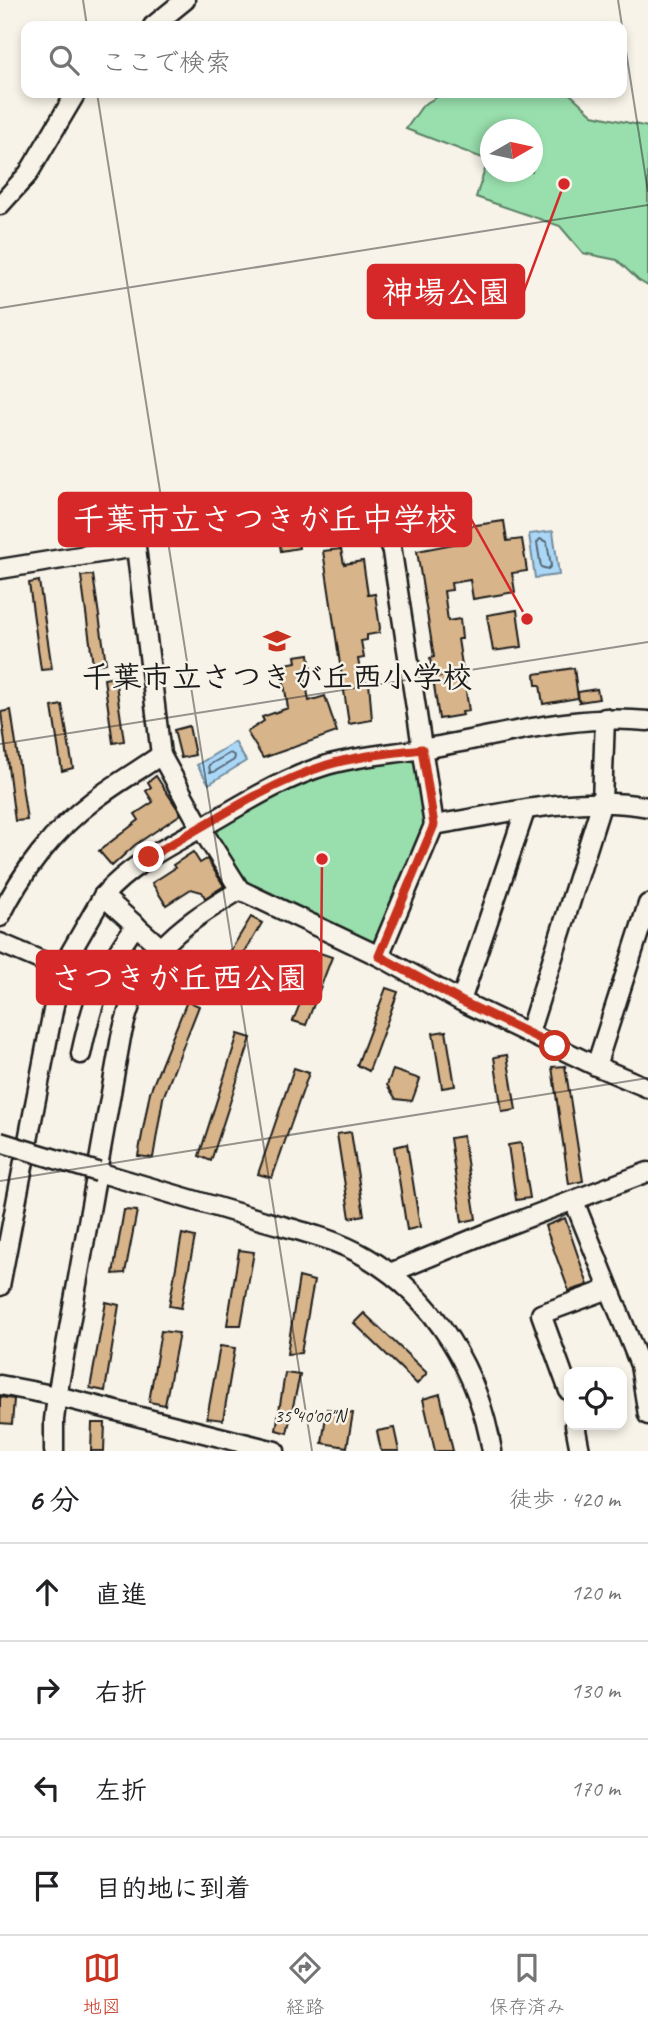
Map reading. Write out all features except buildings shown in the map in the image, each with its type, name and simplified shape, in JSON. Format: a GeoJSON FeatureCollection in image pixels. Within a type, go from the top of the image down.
{"type":"FeatureCollection","features":[{"type":"Feature","properties":{"kind":"street"},"geometry":{"type":"LineString","coordinates":[[159,21],[185,0]]}},
{"type":"Feature","properties":{"kind":"street"},"geometry":{"type":"LineString","coordinates":[[0,205],[28,174],[73,98]]}},
{"type":"Feature","properties":{"kind":"street"},"geometry":{"type":"LineString","coordinates":[[379,956],[434,825],[388,526]]}},
{"type":"Feature","properties":{"kind":"street"},"geometry":{"type":"LineString","coordinates":[[0,569],[136,547],[161,755],[201,828],[240,890],[379,956],[528,1034],[648,1088]]}},
{"type":"Feature","properties":{"kind":"street"},"geometry":{"type":"LineString","coordinates":[[528,1034],[602,802],[605,718]]}},
{"type":"Feature","properties":{"kind":"street"},"geometry":{"type":"LineString","coordinates":[[0,1286],[61,969],[103,896],[149,857],[271,788],[309,772],[359,758],[422,749],[545,724],[605,718],[648,721]]}},
{"type":"Feature","properties":{"kind":"street"},"geometry":{"type":"LineString","coordinates":[[0,917],[16,888],[53,838],[93,800],[161,755]]}},
{"type":"Feature","properties":{"kind":"street"},"geometry":{"type":"LineString","coordinates":[[434,825],[525,810],[602,802],[648,807]]}},
{"type":"Feature","properties":{"kind":"street"},"geometry":{"type":"LineString","coordinates":[[461,1001],[525,810]]}},
{"type":"Feature","properties":{"kind":"street"},"geometry":{"type":"LineString","coordinates":[[54,1451],[57,1396],[126,1015],[133,995],[161,948],[184,925],[240,890]]}},
{"type":"Feature","properties":{"kind":"street"},"geometry":{"type":"LineString","coordinates":[[103,896],[161,948]]}},
{"type":"Feature","properties":{"kind":"street"},"geometry":{"type":"LineString","coordinates":[[596,1066],[648,904]]}},
{"type":"Feature","properties":{"kind":"street"},"geometry":{"type":"LineString","coordinates":[[81,1054],[96,991],[112,958],[136,925]]}},
{"type":"Feature","properties":{"kind":"street"},"geometry":{"type":"LineString","coordinates":[[0,943],[61,969]]}},
{"type":"Feature","properties":{"kind":"street"},"geometry":{"type":"LineString","coordinates":[[0,1142],[322,1237],[366,1257],[390,1273],[444,1329],[472,1378],[492,1451]]}},
{"type":"Feature","properties":{"kind":"street"},"geometry":{"type":"LineString","coordinates":[[390,1273],[648,1172]]}},
{"type":"Feature","properties":{"kind":"street"},"geometry":{"type":"LineString","coordinates":[[574,1201],[640,1365],[648,1415]]}},
{"type":"Feature","properties":{"kind":"street"},"geometry":{"type":"LineString","coordinates":[[564,1377],[541,1314],[609,1289]]}},
{"type":"Feature","properties":{"kind":"street"},"geometry":{"type":"LineString","coordinates":[[0,1385],[57,1396],[275,1451]]}},
{"type":"Feature","properties":{"kind":"street"},"geometry":{"type":"LineString","coordinates":[[576,1430],[580,1451]]}},
{"type":"Feature","properties":{"kind":"green space"},"geometry":{"type":"Polygon","coordinates":[[[435,98],[574,98],[593,115],[648,127],[648,286],[617,260],[583,253],[560,226],[476,197],[481,182],[543,182],[543,119],[480,119],[480,157],[406,129],[423,105],[435,98]]]}},
{"type":"Feature","properties":{"kind":"green space"},"geometry":{"type":"Polygon","coordinates":[[[416,754],[429,822],[377,945],[245,885],[214,834],[218,825],[263,798],[324,773],[416,754]]]}},
{"type":"Feature","properties":{"kind":"water"},"geometry":{"type":"Polygon","coordinates":[[[553,531],[559,575],[535,578],[529,534],[553,531]]]}},
{"type":"Feature","properties":{"kind":"water"},"geometry":{"type":"Polygon","coordinates":[[[235,742],[246,761],[209,784],[197,765],[235,742]]]}},
{"type":"Feature","properties":{"kind":"place","name":"神場公園"},"geometry":{"type":"Point","coordinates":[564,184]}},
{"type":"Feature","properties":{"kind":"place","name":"千葉市立さつきが丘中学校"},"geometry":{"type":"Point","coordinates":[527,619]}},
{"type":"Feature","properties":{"kind":"place","name":"千葉市立さつきが丘西小学校"},"geometry":{"type":"Point","coordinates":[277,641]}},
{"type":"Feature","properties":{"kind":"place","name":"さつきが丘西公園"},"geometry":{"type":"Point","coordinates":[322,859]}},
{"type":"Feature","properties":{"kind":"route"},"geometry":{"type":"LineString","coordinates":[[149,857],[299,775],[359,758],[422,749],[434,825],[379,956],[461,1001],[555,1046]]}}]}
